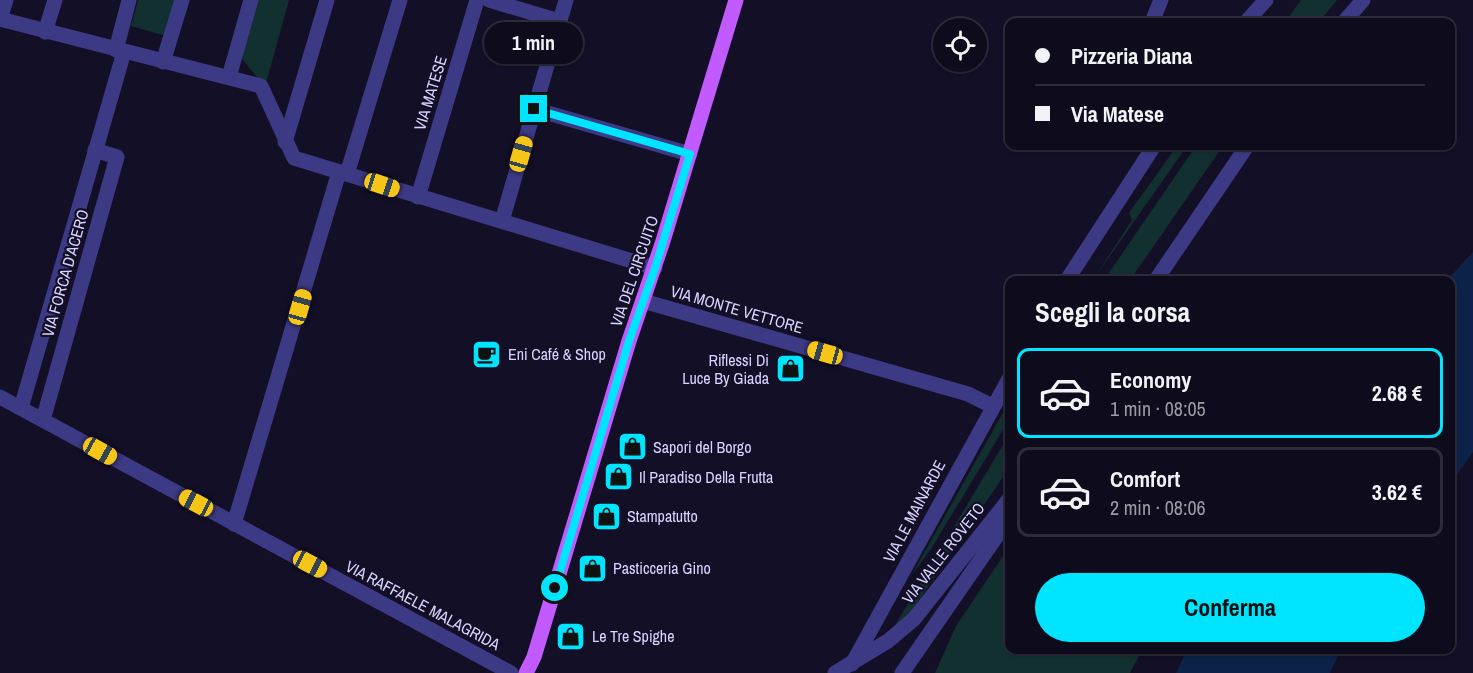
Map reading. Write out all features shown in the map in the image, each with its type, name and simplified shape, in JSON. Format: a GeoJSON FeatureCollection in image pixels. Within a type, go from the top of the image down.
{"type":"FeatureCollection","features":[{"type":"Feature","properties":{"kind":"main road","name":"VIA DEL CIRCUITO"},"geometry":{"type":"LineString","coordinates":[[526,673],[534,657],[629,341],[655,268],[736,0]]}},
{"type":"Feature","properties":{"kind":"main road"},"geometry":{"type":"LineString","coordinates":[[534,657],[538,673]]}},
{"type":"Feature","properties":{"kind":"street"},"geometry":{"type":"LineString","coordinates":[[6,0],[0,19],[261,86],[294,158],[655,268]]}},
{"type":"Feature","properties":{"kind":"street"},"geometry":{"type":"LineString","coordinates":[[45,32],[54,0]]}},
{"type":"Feature","properties":{"kind":"street"},"geometry":{"type":"LineString","coordinates":[[120,51],[129,0]]}},
{"type":"Feature","properties":{"kind":"street"},"geometry":{"type":"LineString","coordinates":[[163,62],[182,0]]}},
{"type":"Feature","properties":{"kind":"street"},"geometry":{"type":"LineString","coordinates":[[229,77],[251,0]]}},
{"type":"Feature","properties":{"kind":"street"},"geometry":{"type":"LineString","coordinates":[[285,142],[327,0]]}},
{"type":"Feature","properties":{"kind":"street"},"geometry":{"type":"LineString","coordinates":[[234,524],[343,173],[400,0]]}},
{"type":"Feature","properties":{"kind":"street","name":"VIA MATESE"},"geometry":{"type":"LineString","coordinates":[[418,197],[477,0]]}},
{"type":"Feature","properties":{"kind":"street"},"geometry":{"type":"LineString","coordinates":[[489,0],[559,21]]}},
{"type":"Feature","properties":{"kind":"street"},"geometry":{"type":"LineString","coordinates":[[502,221],[566,0]]}},
{"type":"Feature","properties":{"kind":"street"},"geometry":{"type":"LineString","coordinates":[[1154,18],[1161,0]]}},
{"type":"Feature","properties":{"kind":"street"},"geometry":{"type":"LineString","coordinates":[[1250,18],[1266,0]]}},
{"type":"Feature","properties":{"kind":"street"},"geometry":{"type":"LineString","coordinates":[[1347,18],[1363,0]]}},
{"type":"Feature","properties":{"kind":"street","name":"VIA FORCA D'ACERO"},"geometry":{"type":"LineString","coordinates":[[21,408],[120,51]]}},
{"type":"Feature","properties":{"kind":"street"},"geometry":{"type":"LineString","coordinates":[[534,109],[690,154]]}},
{"type":"Feature","properties":{"kind":"street","name":"VIA FORCA D'ACERO"},"geometry":{"type":"LineString","coordinates":[[43,420],[117,157],[94,150]]}},
{"type":"Feature","properties":{"kind":"street"},"geometry":{"type":"LineString","coordinates":[[1070,276],[1151,150]]}},
{"type":"Feature","properties":{"kind":"street"},"geometry":{"type":"LineString","coordinates":[[1159,276],[1244,150]]}},
{"type":"Feature","properties":{"kind":"street","name":"VIA MONTE VETTORE"},"geometry":{"type":"LineString","coordinates":[[643,301],[968,394],[992,406]]}},
{"type":"Feature","properties":{"kind":"street","name":"VIA LE MAINARDE"},"geometry":{"type":"LineString","coordinates":[[852,664],[1005,385]]}},
{"type":"Feature","properties":{"kind":"street","name":"VIA RAFFAELE MALAGRIDA"},"geometry":{"type":"LineString","coordinates":[[0,397],[512,673]]}},
{"type":"Feature","properties":{"kind":"street","name":"VIA VALLE ROVETO"},"geometry":{"type":"LineString","coordinates":[[852,664],[903,629],[925,608],[1005,504]]}},
{"type":"Feature","properties":{"kind":"street","name":"VIA VALLE ROVETO"},"geometry":{"type":"LineString","coordinates":[[902,673],[1005,524]]}},
{"type":"Feature","properties":{"kind":"street"},"geometry":{"type":"LineString","coordinates":[[835,673],[852,664]]}},
{"type":"Feature","properties":{"kind":"green space"},"geometry":{"type":"Polygon","coordinates":[[[138,0],[177,0],[166,36],[131,26],[138,0]]]}},
{"type":"Feature","properties":{"kind":"green space"},"geometry":{"type":"Polygon","coordinates":[[[255,0],[289,0],[265,87],[239,55],[255,0]]]}},
{"type":"Feature","properties":{"kind":"green space"},"geometry":{"type":"Polygon","coordinates":[[[1301,0],[1337,0],[1322,18],[1288,18],[1301,0]]]}},
{"type":"Feature","properties":{"kind":"green space"},"geometry":{"type":"Polygon","coordinates":[[[1174,150],[1184,150],[1096,276],[1132,220],[1129,213],[1174,150]]]}},
{"type":"Feature","properties":{"kind":"green space"},"geometry":{"type":"Polygon","coordinates":[[[1193,150],[1220,150],[1133,276],[1107,276],[1193,150]]]}},
{"type":"Feature","properties":{"kind":"green space"},"geometry":{"type":"Polygon","coordinates":[[[1005,409],[1005,427],[931,549],[911,576],[1005,409]]]}},
{"type":"Feature","properties":{"kind":"green space"},"geometry":{"type":"Polygon","coordinates":[[[1005,442],[1005,474],[902,625],[894,627],[1005,442]]]}},
{"type":"Feature","properties":{"kind":"green space"},"geometry":{"type":"Polygon","coordinates":[[[1005,553],[1005,654],[1140,654],[1130,673],[935,673],[956,626],[1005,553]]]}},
{"type":"Feature","properties":{"kind":"water"},"geometry":{"type":"Polygon","coordinates":[[[1473,252],[1473,452],[1455,477],[1455,276],[1451,276],[1473,252]]]}},
{"type":"Feature","properties":{"kind":"water"},"geometry":{"type":"Polygon","coordinates":[[[1185,654],[1339,654],[1330,673],[1176,673],[1185,654]]]}},
{"type":"Feature","properties":{"kind":"place","name":"Eni Café & Shop"},"geometry":{"type":"Point","coordinates":[487,354]}},
{"type":"Feature","properties":{"kind":"place","name":"Riflessi Di Luce By Giada"},"geometry":{"type":"Point","coordinates":[790,369]}},
{"type":"Feature","properties":{"kind":"place","name":"Sapori del Borgo"},"geometry":{"type":"Point","coordinates":[632,447]}},
{"type":"Feature","properties":{"kind":"place","name":"Il Paradiso Della Frutta"},"geometry":{"type":"Point","coordinates":[618,477]}},
{"type":"Feature","properties":{"kind":"place","name":"Stampatutto"},"geometry":{"type":"Point","coordinates":[606,516]}},
{"type":"Feature","properties":{"kind":"place","name":"Pasticceria Gino"},"geometry":{"type":"Point","coordinates":[592,568]}},
{"type":"Feature","properties":{"kind":"place","name":"Le Tre Spighe"},"geometry":{"type":"Point","coordinates":[571,636]}},
{"type":"Feature","properties":{"kind":"route"},"geometry":{"type":"LineString","coordinates":[[534,109],[690,154],[655,268],[629,341],[555,588]]}}]}
